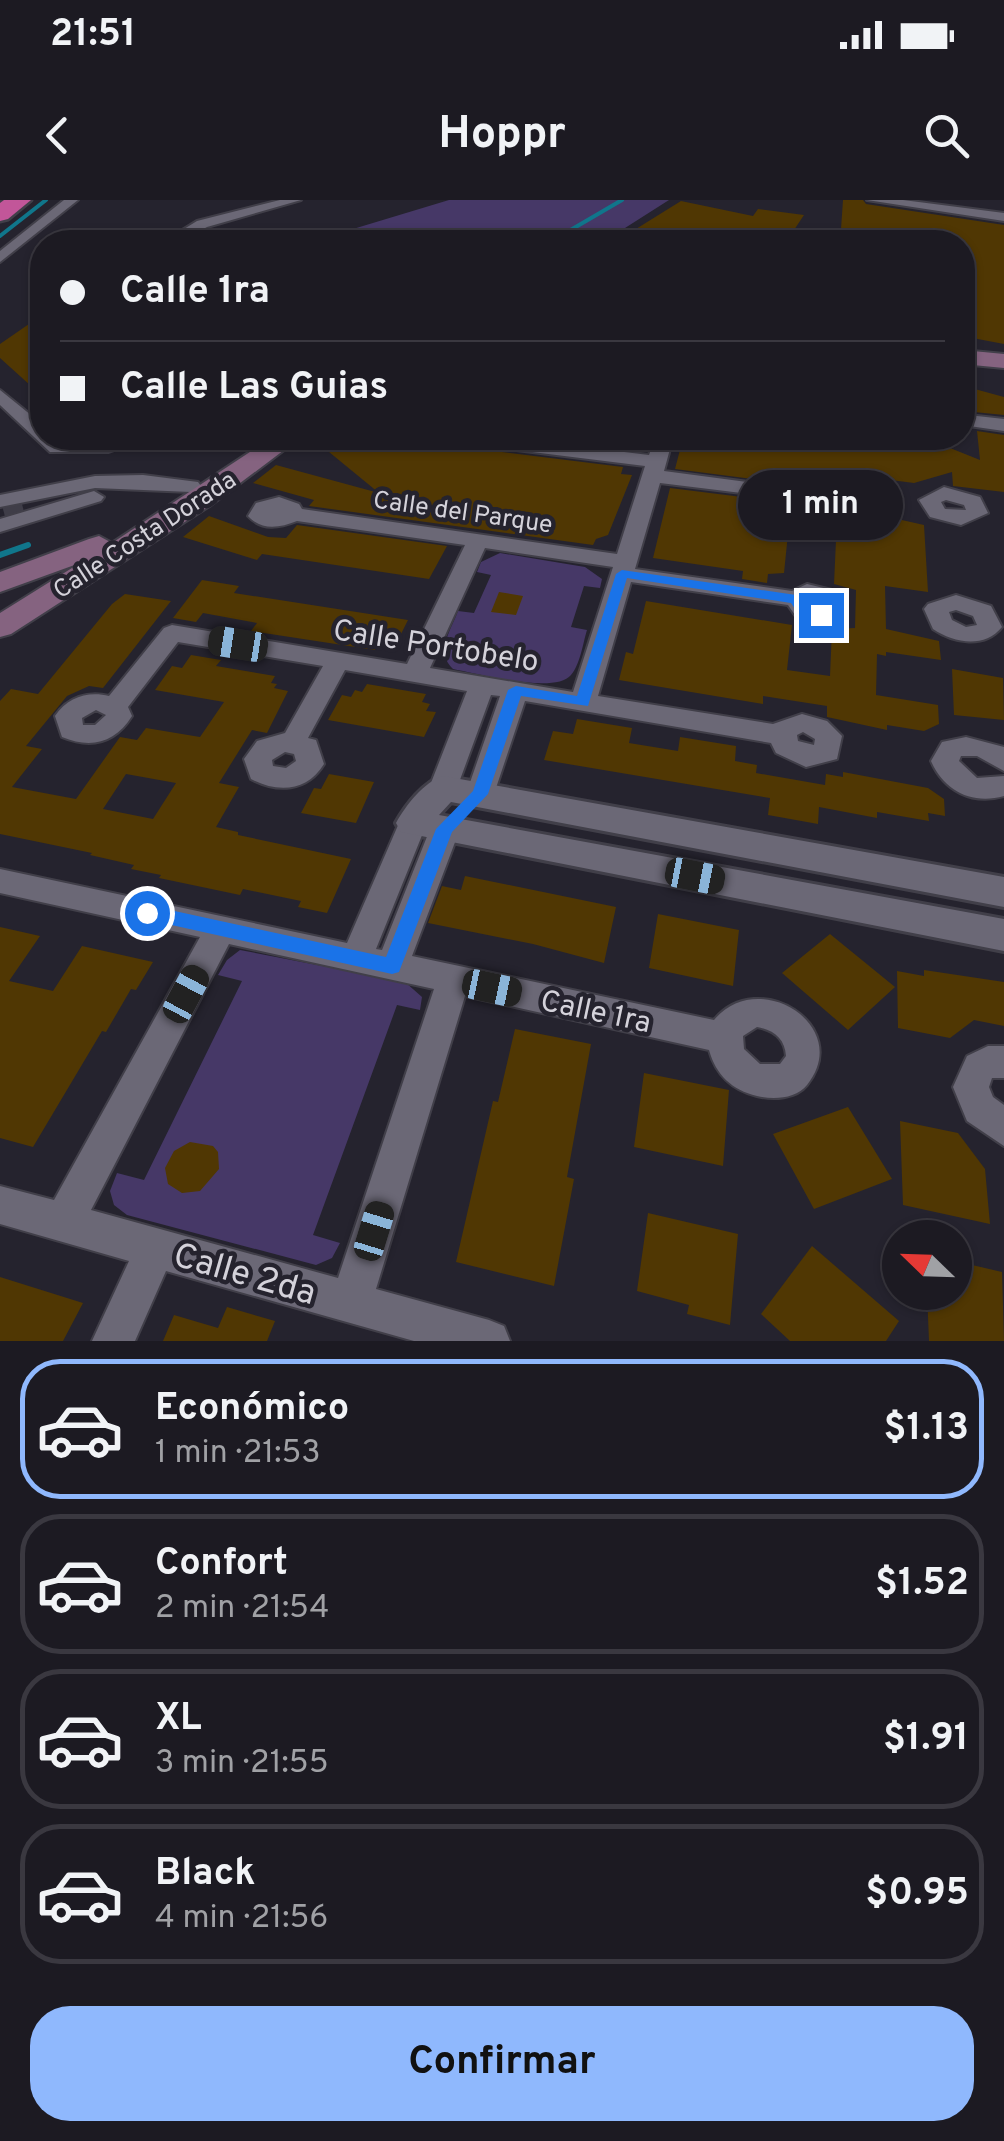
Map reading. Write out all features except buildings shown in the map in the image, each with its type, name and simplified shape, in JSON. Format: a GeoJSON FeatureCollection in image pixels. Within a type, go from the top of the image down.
{"type":"FeatureCollection","features":[{"type":"Feature","properties":{"kind":"highway"},"geometry":{"type":"LineString","coordinates":[[0,214],[19,200]]}},
{"type":"Feature","properties":{"kind":"main road"},"geometry":{"type":"LineString","coordinates":[[975,358],[1004,361]]}},
{"type":"Feature","properties":{"kind":"main road"},"geometry":{"type":"LineString","coordinates":[[975,371],[1004,374]]}},
{"type":"Feature","properties":{"kind":"main road","name":"Calle Costa Dorada"},"geometry":{"type":"LineString","coordinates":[[0,584],[108,541],[246,450]]}},
{"type":"Feature","properties":{"kind":"main road","name":"Calle Costa Dorada"},"geometry":{"type":"LineString","coordinates":[[0,627],[202,499],[270,450]]}},
{"type":"Feature","properties":{"kind":"street"},"geometry":{"type":"LineString","coordinates":[[0,247],[60,200]]}},
{"type":"Feature","properties":{"kind":"street"},"geometry":{"type":"LineString","coordinates":[[35,230],[72,200]]}},
{"type":"Feature","properties":{"kind":"street"},"geometry":{"type":"LineString","coordinates":[[191,230],[294,200]]}},
{"type":"Feature","properties":{"kind":"street"},"geometry":{"type":"LineString","coordinates":[[873,200],[1004,217]]}},
{"type":"Feature","properties":{"kind":"street"},"geometry":{"type":"LineString","coordinates":[[0,258],[30,234]]}},
{"type":"Feature","properties":{"kind":"street"},"geometry":{"type":"LineString","coordinates":[[0,396],[30,423]]}},
{"type":"Feature","properties":{"kind":"street"},"geometry":{"type":"LineString","coordinates":[[975,422],[1004,425]]}},
{"type":"Feature","properties":{"kind":"street"},"geometry":{"type":"LineString","coordinates":[[553,450],[804,495]]}},
{"type":"Feature","properties":{"kind":"street"},"geometry":{"type":"LineString","coordinates":[[583,702],[660,450]]}},
{"type":"Feature","properties":{"kind":"street"},"geometry":{"type":"LineString","coordinates":[[5,510],[36,491],[130,478],[180,494]]}},
{"type":"Feature","properties":{"kind":"street"},"geometry":{"type":"LineString","coordinates":[[5,510],[120,493],[180,494]]}},
{"type":"Feature","properties":{"kind":"street"},"geometry":{"type":"LineString","coordinates":[[980,509],[1004,512]]}},
{"type":"Feature","properties":{"kind":"street","name":"Calle del Parque"},"geometry":{"type":"LineString","coordinates":[[292,514],[478,541],[796,599]]}},
{"type":"Feature","properties":{"kind":"street"},"geometry":{"type":"LineString","coordinates":[[415,674],[478,541]]}},
{"type":"Feature","properties":{"kind":"street","name":"Calle Portobelo"},"geometry":{"type":"LineString","coordinates":[[115,706],[172,633],[781,735]]}},
{"type":"Feature","properties":{"kind":"street"},"geometry":{"type":"LineString","coordinates":[[293,742],[338,661]]}},
{"type":"Feature","properties":{"kind":"street"},"geometry":{"type":"LineString","coordinates":[[392,966],[429,826],[482,685]]}},
{"type":"Feature","properties":{"kind":"street"},"geometry":{"type":"LineString","coordinates":[[356,958],[429,826],[480,794],[516,690]]}},
{"type":"Feature","properties":{"kind":"street"},"geometry":{"type":"LineString","coordinates":[[1004,761],[992,752],[970,746],[952,749],[945,760],[952,775],[969,787],[990,790],[1004,786]]}},
{"type":"Feature","properties":{"kind":"street"},"geometry":{"type":"LineString","coordinates":[[442,788],[1004,892]]}},
{"type":"Feature","properties":{"kind":"street"},"geometry":{"type":"LineString","coordinates":[[429,826],[1004,935]]}},
{"type":"Feature","properties":{"kind":"street"},"geometry":{"type":"LineString","coordinates":[[838,903],[840,862]]}},
{"type":"Feature","properties":{"kind":"street","name":"Calle 1ra"},"geometry":{"type":"LineString","coordinates":[[0,881],[724,1038]]}},
{"type":"Feature","properties":{"kind":"street"},"geometry":{"type":"LineString","coordinates":[[63,1222],[221,929]]}},
{"type":"Feature","properties":{"kind":"street"},"geometry":{"type":"LineString","coordinates":[[351,1302],[454,980]]}},
{"type":"Feature","properties":{"kind":"street"},"geometry":{"type":"LineString","coordinates":[[1004,1062],[988,1062],[978,1067],[971,1087],[980,1110],[1004,1128]]}},
{"type":"Feature","properties":{"kind":"street","name":"Calle 2da"},"geometry":{"type":"LineString","coordinates":[[0,1205],[489,1341]]}},
{"type":"Feature","properties":{"kind":"street"},"geometry":{"type":"LineString","coordinates":[[113,1341],[156,1248]]}},
{"type":"Feature","properties":{"kind":"shaded area"},"geometry":{"type":"Polygon","coordinates":[[[449,200],[669,200],[622,230],[350,230],[449,200]]]}},
{"type":"Feature","properties":{"kind":"shaded area"},"geometry":{"type":"Polygon","coordinates":[[[500,553],[585,567],[602,579],[600,588],[584,586],[571,627],[587,630],[577,666],[562,681],[533,683],[453,669],[445,656],[458,611],[474,613],[491,575],[477,572],[481,562],[500,553]]]}},
{"type":"Feature","properties":{"kind":"shaded area"},"geometry":{"type":"Polygon","coordinates":[[[240,950],[405,982],[422,997],[420,1010],[397,1005],[313,1235],[340,1243],[332,1258],[316,1265],[127,1215],[114,1205],[110,1191],[117,1173],[144,1180],[242,981],[218,975],[227,960],[240,950]]]}},
{"type":"Feature","properties":{"kind":"waterway"},"geometry":{"type":"LineString","coordinates":[[0,236],[46,200]]}},
{"type":"Feature","properties":{"kind":"waterway"},"geometry":{"type":"LineString","coordinates":[[571,230],[622,200]]}},
{"type":"Feature","properties":{"kind":"waterway"},"geometry":{"type":"LineString","coordinates":[[0,555],[28,545]]}},
{"type":"Feature","properties":{"kind":"tunnel"},"geometry":{"type":"LineString","coordinates":[[3,509],[22,504]]}},
{"type":"Feature","properties":{"kind":"route"},"geometry":{"type":"LineString","coordinates":[[147,913],[392,966],[445,829],[480,794],[516,690],[583,702],[622,574],[796,599],[798,607],[821,615]]}}]}
